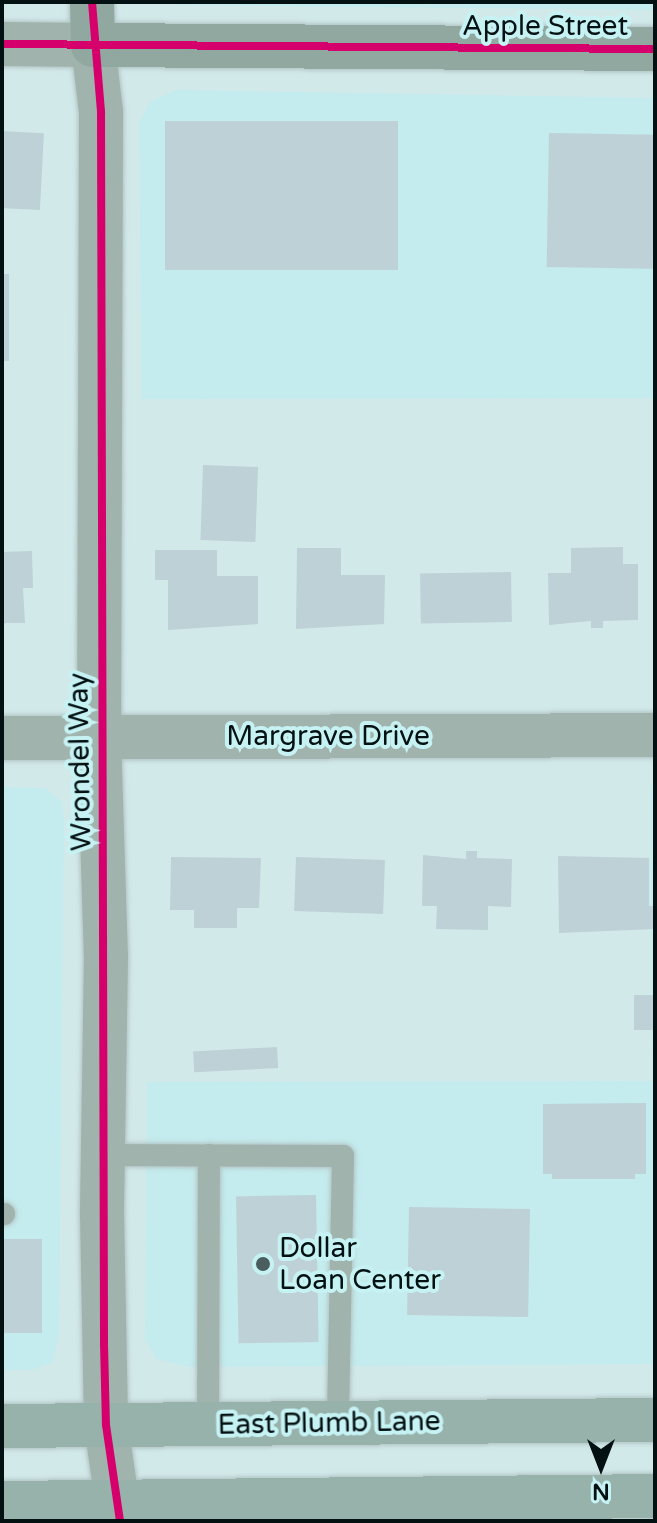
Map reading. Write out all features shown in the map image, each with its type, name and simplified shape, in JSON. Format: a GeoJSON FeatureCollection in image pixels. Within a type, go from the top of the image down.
{"type":"FeatureCollection","features":[{"type":"Feature","properties":{"kind":"main road","name":"East Plumb Lane"},"geometry":{"type":"LineString","coordinates":[[2,1426],[655,1420]]}},
{"type":"Feature","properties":{"kind":"main road"},"geometry":{"type":"LineString","coordinates":[[2,1503],[120,1513],[419,1510],[655,1496]]}},
{"type":"Feature","properties":{"kind":"street","name":"Wrondel Way"},"geometry":{"type":"LineString","coordinates":[[92,2],[93,45],[101,112],[99,737],[106,956],[102,1155],[106,1425],[120,1513]]}},
{"type":"Feature","properties":{"kind":"street","name":"Apple Street"},"geometry":{"type":"LineString","coordinates":[[2,44],[655,49]]}},
{"type":"Feature","properties":{"kind":"street","name":"Margrave Drive"},"geometry":{"type":"LineString","coordinates":[[2,738],[655,735]]}},
{"type":"Feature","properties":{"kind":"lane"},"geometry":{"type":"LineString","coordinates":[[102,1155],[343,1156],[338,1423]]}},
{"type":"Feature","properties":{"kind":"lane"},"geometry":{"type":"LineString","coordinates":[[208,1424],[209,1155]]}},
{"type":"Feature","properties":{"kind":"shaded area"},"geometry":{"type":"Polygon","coordinates":[[[168,2],[655,2],[655,10],[179,5],[168,2]]]}},
{"type":"Feature","properties":{"kind":"shaded area"},"geometry":{"type":"Polygon","coordinates":[[[176,90],[655,98],[655,398],[142,399],[139,123],[150,102],[176,90]]]}},
{"type":"Feature","properties":{"kind":"shaded area"},"geometry":{"type":"Polygon","coordinates":[[[650,785],[655,785],[655,1364],[190,1367],[156,1359],[145,1339],[147,1082],[652,1081],[650,785]]]}},
{"type":"Feature","properties":{"kind":"shaded area"},"geometry":{"type":"Polygon","coordinates":[[[2,787],[45,788],[62,802],[64,823],[59,1333],[53,1362],[32,1370],[2,1370],[2,787]]]}},
{"type":"Feature","properties":{"kind":"building"},"geometry":{"type":"Polygon","coordinates":[[[165,121],[398,121],[398,270],[165,270],[165,121]]]}},
{"type":"Feature","properties":{"kind":"building"},"geometry":{"type":"Polygon","coordinates":[[[2,131],[44,133],[40,210],[2,208],[2,131]]]}},
{"type":"Feature","properties":{"kind":"building"},"geometry":{"type":"Polygon","coordinates":[[[549,133],[655,135],[653,269],[547,267],[549,133]]]}},
{"type":"Feature","properties":{"kind":"building"},"geometry":{"type":"Polygon","coordinates":[[[2,274],[9,274],[9,361],[2,361],[2,274]]]}},
{"type":"Feature","properties":{"kind":"building"},"geometry":{"type":"Polygon","coordinates":[[[203,465],[258,467],[255,542],[200,540],[203,465]]]}},
{"type":"Feature","properties":{"kind":"building"},"geometry":{"type":"Polygon","coordinates":[[[623,547],[623,564],[638,564],[638,620],[603,621],[603,628],[591,628],[591,621],[549,625],[548,573],[571,573],[571,548],[623,547]]]}},
{"type":"Feature","properties":{"kind":"building"},"geometry":{"type":"Polygon","coordinates":[[[297,548],[341,548],[341,575],[385,575],[384,624],[296,629],[297,548]]]}},
{"type":"Feature","properties":{"kind":"building"},"geometry":{"type":"Polygon","coordinates":[[[155,550],[217,550],[217,576],[258,576],[258,624],[168,630],[168,580],[155,580],[155,550]]]}},
{"type":"Feature","properties":{"kind":"building"},"geometry":{"type":"Polygon","coordinates":[[[32,551],[33,588],[23,588],[25,623],[5,623],[2,630],[2,552],[32,551]]]}},
{"type":"Feature","properties":{"kind":"building"},"geometry":{"type":"Polygon","coordinates":[[[511,572],[512,622],[421,624],[420,574],[511,572]]]}},
{"type":"Feature","properties":{"kind":"building"},"geometry":{"type":"Polygon","coordinates":[[[466,851],[477,851],[477,858],[512,859],[511,907],[488,906],[488,930],[436,929],[437,906],[422,906],[423,855],[466,859],[466,851]]]}},
{"type":"Feature","properties":{"kind":"building"},"geometry":{"type":"Polygon","coordinates":[[[558,856],[649,858],[649,906],[655,906],[655,929],[559,933],[558,856]]]}},
{"type":"Feature","properties":{"kind":"building"},"geometry":{"type":"Polygon","coordinates":[[[171,857],[261,858],[259,908],[237,908],[237,928],[194,928],[194,910],[170,910],[171,857]]]}},
{"type":"Feature","properties":{"kind":"building"},"geometry":{"type":"Polygon","coordinates":[[[296,857],[385,860],[383,914],[294,911],[296,857]]]}},
{"type":"Feature","properties":{"kind":"building"},"geometry":{"type":"Polygon","coordinates":[[[634,995],[655,995],[655,1030],[634,1030],[634,995]]]}},
{"type":"Feature","properties":{"kind":"building"},"geometry":{"type":"Polygon","coordinates":[[[277,1047],[278,1068],[194,1072],[193,1051],[277,1047]]]}},
{"type":"Feature","properties":{"kind":"building"},"geometry":{"type":"Polygon","coordinates":[[[646,1103],[646,1174],[635,1174],[635,1179],[552,1179],[552,1174],[543,1174],[543,1104],[646,1103]]]}},
{"type":"Feature","properties":{"kind":"building"},"geometry":{"type":"Polygon","coordinates":[[[316,1195],[319,1342],[239,1343],[236,1196],[316,1195]]]}},
{"type":"Feature","properties":{"kind":"building"},"geometry":{"type":"Polygon","coordinates":[[[409,1207],[530,1209],[528,1317],[407,1315],[409,1207]]]}},
{"type":"Feature","properties":{"kind":"building"},"geometry":{"type":"Polygon","coordinates":[[[2,1239],[42,1239],[42,1333],[2,1333],[2,1239]]]}},
{"type":"Feature","properties":{"kind":"cycle path"},"geometry":{"type":"LineString","coordinates":[[92,2],[101,112],[104,1344],[106,1425],[120,1521]]}},
{"type":"Feature","properties":{"kind":"cycle path"},"geometry":{"type":"LineString","coordinates":[[2,44],[655,49]]}},
{"type":"Feature","properties":{"kind":"place","name":"Dollar Loan Center"},"geometry":{"type":"Point","coordinates":[263,1264]}}]}
